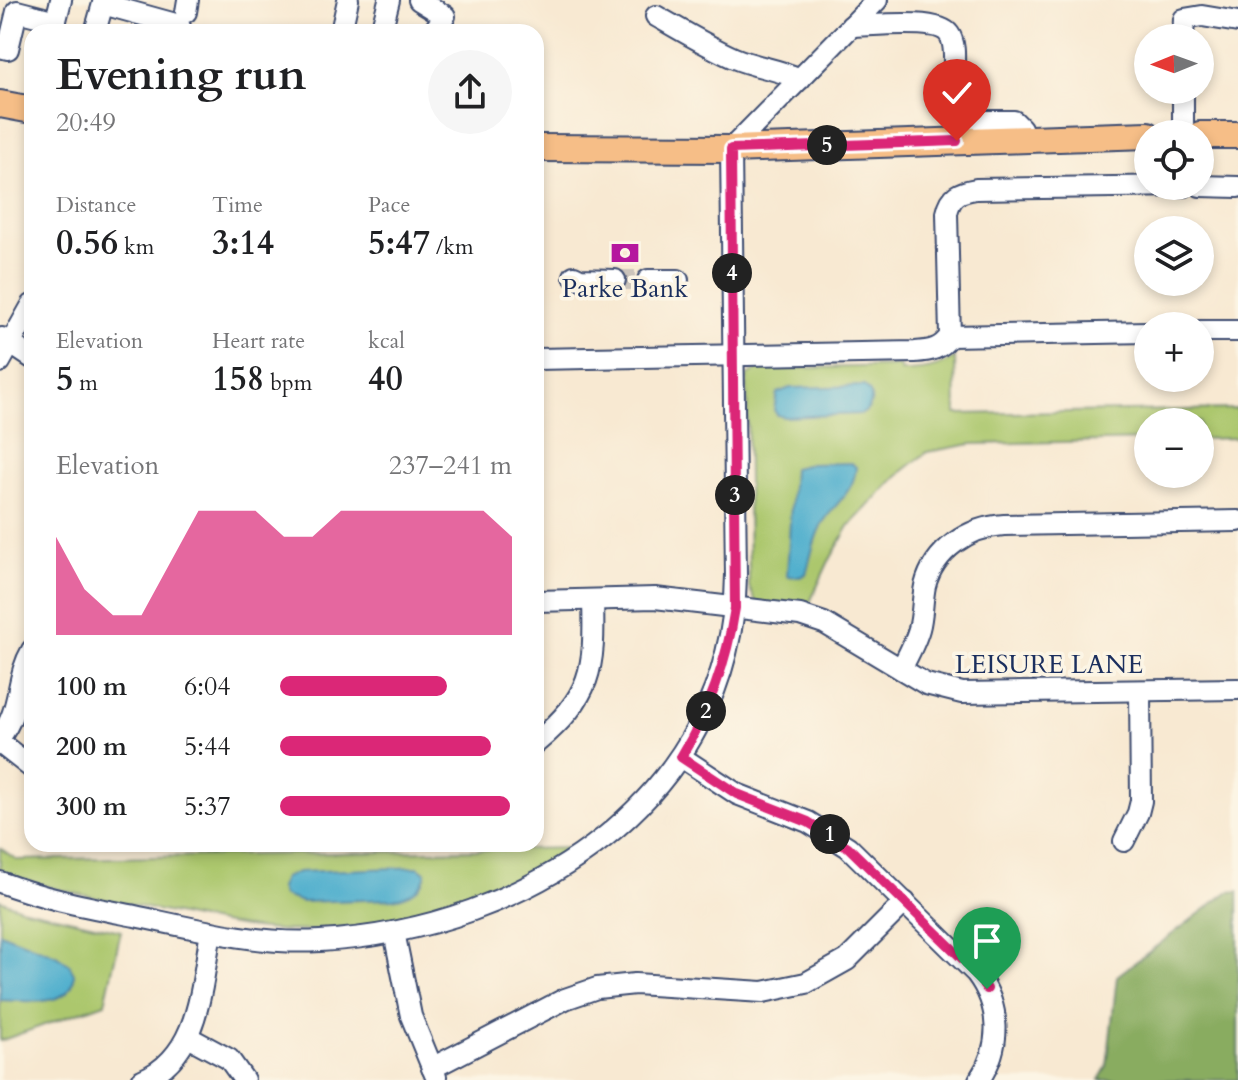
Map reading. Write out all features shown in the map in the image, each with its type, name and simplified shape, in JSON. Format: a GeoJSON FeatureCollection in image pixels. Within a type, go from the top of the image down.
{"type":"FeatureCollection","features":[{"type":"Feature","properties":{"kind":"main road"},"geometry":{"type":"LineString","coordinates":[[0,104],[24,108]]}},
{"type":"Feature","properties":{"kind":"main road"},"geometry":{"type":"LineString","coordinates":[[544,148],[731,149],[960,134],[1025,139],[1134,135]]}},
{"type":"Feature","properties":{"kind":"main road"},"geometry":{"type":"LineString","coordinates":[[1214,135],[1238,135]]}},
{"type":"Feature","properties":{"kind":"street"},"geometry":{"type":"LineString","coordinates":[[55,24],[61,0]]}},
{"type":"Feature","properties":{"kind":"street"},"geometry":{"type":"LineString","coordinates":[[343,24],[348,0]]}},
{"type":"Feature","properties":{"kind":"street"},"geometry":{"type":"LineString","coordinates":[[383,24],[389,0]]}},
{"type":"Feature","properties":{"kind":"street"},"geometry":{"type":"LineString","coordinates":[[419,0],[445,16],[439,24]]}},
{"type":"Feature","properties":{"kind":"street"},"geometry":{"type":"LineString","coordinates":[[0,882],[48,898],[211,932],[308,942],[394,932],[439,922],[482,907],[524,889],[564,866],[606,837],[636,810],[681,757],[700,724],[718,681],[735,608],[731,149],[877,0]]}},
{"type":"Feature","properties":{"kind":"street"},"geometry":{"type":"LineString","coordinates":[[97,24],[104,2],[176,24]]}},
{"type":"Feature","properties":{"kind":"street"},"geometry":{"type":"LineString","coordinates":[[0,47],[8,49],[8,9],[46,24]]}},
{"type":"Feature","properties":{"kind":"street"},"geometry":{"type":"LineString","coordinates":[[656,16],[732,57],[754,66],[778,69],[800,79]]}},
{"type":"Feature","properties":{"kind":"street"},"geometry":{"type":"LineString","coordinates":[[1184,24],[1184,19],[1202,16],[1238,22]]}},
{"type":"Feature","properties":{"kind":"street"},"geometry":{"type":"LineString","coordinates":[[851,26],[925,24],[949,32],[953,44],[956,114],[960,134]]}},
{"type":"Feature","properties":{"kind":"street"},"geometry":{"type":"LineString","coordinates":[[1214,186],[1238,187]]}},
{"type":"Feature","properties":{"kind":"street"},"geometry":{"type":"LineString","coordinates":[[544,359],[915,352],[936,349],[945,344],[950,336],[947,213],[949,202],[959,192],[976,189],[1134,187]]}},
{"type":"Feature","properties":{"kind":"street"},"geometry":{"type":"LineString","coordinates":[[574,276],[580,279],[615,280]]}},
{"type":"Feature","properties":{"kind":"street"},"geometry":{"type":"LineString","coordinates":[[648,280],[678,280]]}},
{"type":"Feature","properties":{"kind":"street"},"geometry":{"type":"LineString","coordinates":[[0,362],[6,340],[24,316]]}},
{"type":"Feature","properties":{"kind":"street"},"geometry":{"type":"LineString","coordinates":[[1214,331],[1238,331]]}},
{"type":"Feature","properties":{"kind":"street"},"geometry":{"type":"LineString","coordinates":[[950,336],[1134,332]]}},
{"type":"Feature","properties":{"kind":"street"},"geometry":{"type":"LineString","coordinates":[[6,340],[24,352]]}},
{"type":"Feature","properties":{"kind":"street"},"geometry":{"type":"LineString","coordinates":[[901,669],[917,637],[925,587],[931,571],[950,547],[975,531],[1004,525],[1238,521]]}},
{"type":"Feature","properties":{"kind":"street","name":"LEISURE LANE"},"geometry":{"type":"LineString","coordinates":[[544,601],[655,598],[813,619],[933,687],[962,693],[1238,689]]}},
{"type":"Feature","properties":{"kind":"street"},"geometry":{"type":"LineString","coordinates":[[544,736],[564,718],[586,684],[594,647],[593,600]]}},
{"type":"Feature","properties":{"kind":"street"},"geometry":{"type":"LineString","coordinates":[[24,665],[15,713],[0,740],[24,761]]}},
{"type":"Feature","properties":{"kind":"street"},"geometry":{"type":"LineString","coordinates":[[1124,841],[1141,801],[1140,691]]}},
{"type":"Feature","properties":{"kind":"street"},"geometry":{"type":"LineString","coordinates":[[681,757],[737,794],[800,818],[833,836],[868,865],[976,973],[990,995],[996,1018],[995,1042],[979,1080]]}},
{"type":"Feature","properties":{"kind":"street"},"geometry":{"type":"LineString","coordinates":[[394,932],[408,1006],[435,1074],[565,999],[597,988],[628,984],[763,992],[806,983],[847,960],[905,902]]}},
{"type":"Feature","properties":{"kind":"street"},"geometry":{"type":"LineString","coordinates":[[142,1080],[169,1062],[188,1037],[211,932]]}},
{"type":"Feature","properties":{"kind":"street"},"geometry":{"type":"LineString","coordinates":[[188,1037],[229,1059],[244,1080]]}},
{"type":"Feature","properties":{"kind":"green space"},"geometry":{"type":"Polygon","coordinates":[[[955,358],[956,414],[1134,411],[1134,440],[972,444],[927,452],[898,475],[849,526],[806,611],[756,602],[749,587],[747,376],[758,369],[900,366],[901,371],[916,371],[955,358]]]}},
{"type":"Feature","properties":{"kind":"green space"},"geometry":{"type":"Polygon","coordinates":[[[1214,409],[1238,409],[1238,438],[1214,439],[1214,409]]]}},
{"type":"Feature","properties":{"kind":"green space"},"geometry":{"type":"Polygon","coordinates":[[[0,848],[17,860],[386,852],[544,852],[544,849],[570,848],[499,887],[423,914],[343,929],[303,931],[232,925],[52,888],[0,871],[0,848]]]}},
{"type":"Feature","properties":{"kind":"green space"},"geometry":{"type":"Polygon","coordinates":[[[1238,891],[1238,1080],[1099,1080],[1107,1066],[1117,976],[1228,892],[1238,891]]]}},
{"type":"Feature","properties":{"kind":"green space"},"geometry":{"type":"Polygon","coordinates":[[[0,900],[21,908],[121,931],[105,1003],[0,1041],[0,900]]]}},
{"type":"Feature","properties":{"kind":"water"},"geometry":{"type":"Polygon","coordinates":[[[864,386],[870,392],[871,400],[869,408],[862,414],[784,417],[774,410],[777,393],[790,388],[864,386]]]}},
{"type":"Feature","properties":{"kind":"water"},"geometry":{"type":"Polygon","coordinates":[[[851,463],[856,467],[852,484],[821,526],[806,574],[787,576],[793,468],[810,464],[851,463]]]}},
{"type":"Feature","properties":{"kind":"water"},"geometry":{"type":"Polygon","coordinates":[[[418,867],[426,873],[422,884],[410,894],[393,899],[302,902],[283,896],[280,888],[284,878],[298,872],[418,867]]]}},
{"type":"Feature","properties":{"kind":"water"},"geometry":{"type":"Polygon","coordinates":[[[0,933],[56,955],[69,964],[74,973],[67,993],[46,1000],[0,1000],[0,933]]]}},
{"type":"Feature","properties":{"kind":"tunnel"},"geometry":{"type":"LineString","coordinates":[[615,280],[648,280]]}},
{"type":"Feature","properties":{"kind":"place","name":"Parke Bank"},"geometry":{"type":"Point","coordinates":[625,253]}},
{"type":"Feature","properties":{"kind":"route"},"geometry":{"type":"LineString","coordinates":[[957,141],[731,149],[735,608],[718,681],[700,724],[681,757],[737,794],[808,822],[848,847],[972,968],[987,989]]}}]}
